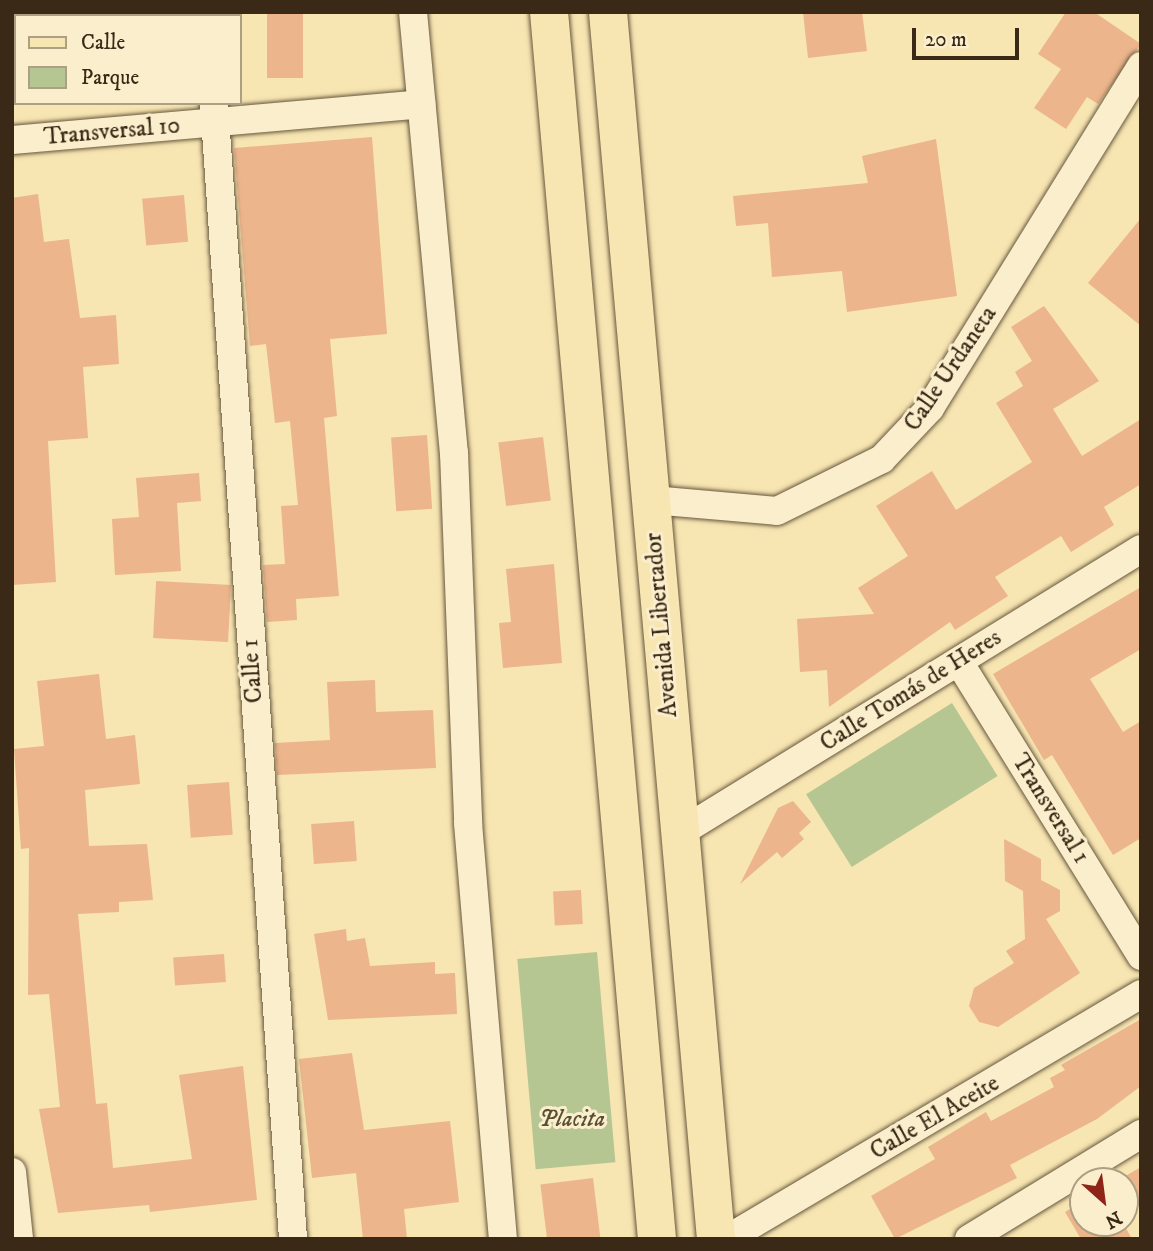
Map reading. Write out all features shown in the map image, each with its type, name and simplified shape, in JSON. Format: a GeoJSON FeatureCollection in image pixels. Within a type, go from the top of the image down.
{"type":"FeatureCollection","features":[{"type":"Feature","properties":{"kind":"main road"},"geometry":{"type":"LineString","coordinates":[[550,12],[657,1239]]}},
{"type":"Feature","properties":{"kind":"main road","name":"Avenida Libertador"},"geometry":{"type":"LineString","coordinates":[[608,12],[716,1239]]}},
{"type":"Feature","properties":{"kind":"street"},"geometry":{"type":"LineString","coordinates":[[413,12],[456,481],[468,823],[503,1239]]}},
{"type":"Feature","properties":{"kind":"street","name":"Calle Urdaneta"},"geometry":{"type":"LineString","coordinates":[[652,500],[777,511],[882,459],[930,408],[1141,66]]}},
{"type":"Feature","properties":{"kind":"street","name":"Transversal 10"},"geometry":{"type":"LineString","coordinates":[[12,140],[215,113],[421,104]]}},
{"type":"Feature","properties":{"kind":"street","name":"Calle 1"},"geometry":{"type":"LineString","coordinates":[[215,113],[293,1239]]}},
{"type":"Feature","properties":{"kind":"street","name":"Calle Tomás de Heres"},"geometry":{"type":"LineString","coordinates":[[681,832],[1141,549]]}},
{"type":"Feature","properties":{"kind":"street","name":"Transversal 1"},"geometry":{"type":"LineString","coordinates":[[959,662],[1141,956]]}},
{"type":"Feature","properties":{"kind":"street","name":"Calle El Aceite"},"geometry":{"type":"LineString","coordinates":[[727,1239],[1141,994]]}},
{"type":"Feature","properties":{"kind":"street"},"geometry":{"type":"LineString","coordinates":[[969,1239],[1141,1133]]}},
{"type":"Feature","properties":{"kind":"street"},"geometry":{"type":"LineString","coordinates":[[12,1172],[19,1239]]}},
{"type":"Feature","properties":{"kind":"green space"},"geometry":{"type":"Polygon","coordinates":[[[952,703],[998,776],[852,867],[806,794],[952,703]]]}},
{"type":"Feature","properties":{"kind":"green space","name":"Placita"},"geometry":{"type":"Polygon","coordinates":[[[597,952],[615,1162],[536,1169],[517,959],[597,952]]]}},
{"type":"Feature","properties":{"kind":"building"},"geometry":{"type":"Polygon","coordinates":[[[267,12],[303,12],[303,78],[267,78],[267,12]]]}},
{"type":"Feature","properties":{"kind":"building"},"geometry":{"type":"Polygon","coordinates":[[[803,12],[862,12],[867,51],[808,58],[803,12]]]}},
{"type":"Feature","properties":{"kind":"building"},"geometry":{"type":"Polygon","coordinates":[[[1066,12],[1094,12],[1141,44],[1098,104],[1087,97],[1066,129],[1034,108],[1061,69],[1038,54],[1066,12]]]}},
{"type":"Feature","properties":{"kind":"building"},"geometry":{"type":"Polygon","coordinates":[[[372,137],[387,334],[330,339],[337,416],[324,418],[339,596],[296,599],[297,620],[267,622],[263,565],[285,564],[281,506],[298,505],[290,421],[275,423],[266,344],[250,346],[234,148],[372,137]]]}},
{"type":"Feature","properties":{"kind":"building"},"geometry":{"type":"Polygon","coordinates":[[[936,139],[957,296],[847,312],[842,271],[772,277],[768,223],[736,226],[733,196],[868,183],[862,156],[936,139]]]}},
{"type":"Feature","properties":{"kind":"building"},"geometry":{"type":"Polygon","coordinates":[[[38,194],[44,242],[69,239],[80,318],[116,315],[119,364],[83,367],[88,438],[48,441],[56,582],[12,585],[12,198],[38,194]]]}},
{"type":"Feature","properties":{"kind":"building"},"geometry":{"type":"Polygon","coordinates":[[[184,195],[188,242],[146,245],[142,199],[184,195]]]}},
{"type":"Feature","properties":{"kind":"building"},"geometry":{"type":"Polygon","coordinates":[[[1141,218],[1141,326],[1088,283],[1141,218]]]}},
{"type":"Feature","properties":{"kind":"building"},"geometry":{"type":"Polygon","coordinates":[[[1044,306],[1099,381],[1053,409],[1082,456],[1141,419],[1141,484],[1104,507],[1114,525],[1071,552],[1061,536],[995,577],[1008,596],[955,630],[950,622],[829,707],[827,670],[800,672],[797,619],[874,614],[858,588],[908,556],[876,506],[932,471],[956,510],[1032,462],[996,403],[1023,386],[1015,372],[1032,361],[1011,327],[1044,306]]]}},
{"type":"Feature","properties":{"kind":"building"},"geometry":{"type":"Polygon","coordinates":[[[427,435],[432,509],[396,511],[391,438],[427,435]]]}},
{"type":"Feature","properties":{"kind":"building"},"geometry":{"type":"Polygon","coordinates":[[[543,437],[551,501],[506,506],[498,442],[543,437]]]}},
{"type":"Feature","properties":{"kind":"building"},"geometry":{"type":"Polygon","coordinates":[[[199,473],[201,501],[177,503],[181,571],[115,575],[112,519],[139,517],[136,478],[199,473]]]}},
{"type":"Feature","properties":{"kind":"building"},"geometry":{"type":"Polygon","coordinates":[[[554,564],[562,663],[503,668],[499,623],[511,622],[506,569],[554,564]]]}},
{"type":"Feature","properties":{"kind":"building"},"geometry":{"type":"Polygon","coordinates":[[[156,581],[231,585],[228,642],[153,638],[156,581]]]}},
{"type":"Feature","properties":{"kind":"building"},"geometry":{"type":"Polygon","coordinates":[[[1141,587],[1141,649],[1090,679],[1123,732],[1141,721],[1141,838],[1113,855],[1052,755],[1044,760],[993,674],[1141,587]]]}},
{"type":"Feature","properties":{"kind":"building"},"geometry":{"type":"Polygon","coordinates":[[[99,674],[106,739],[135,735],[140,784],[85,790],[89,846],[147,844],[153,900],[119,902],[119,912],[78,914],[96,1104],[107,1103],[113,1168],[192,1159],[179,1075],[243,1066],[257,1200],[150,1212],[149,1205],[58,1213],[39,1109],[60,1107],[49,994],[28,995],[29,848],[21,849],[14,749],[44,746],[37,681],[99,674]]]}},
{"type":"Feature","properties":{"kind":"building"},"geometry":{"type":"Polygon","coordinates":[[[375,680],[376,712],[433,710],[436,768],[277,775],[275,743],[330,740],[327,682],[375,680]]]}},
{"type":"Feature","properties":{"kind":"building"},"geometry":{"type":"Polygon","coordinates":[[[229,782],[233,835],[191,838],[187,785],[229,782]]]}},
{"type":"Feature","properties":{"kind":"building"},"geometry":{"type":"Polygon","coordinates":[[[793,801],[811,822],[799,833],[804,839],[782,858],[777,852],[740,884],[778,808],[793,801]]]}},
{"type":"Feature","properties":{"kind":"building"},"geometry":{"type":"Polygon","coordinates":[[[354,821],[357,861],[314,864],[311,824],[354,821]]]}},
{"type":"Feature","properties":{"kind":"building"},"geometry":{"type":"Polygon","coordinates":[[[1004,839],[1041,859],[1041,880],[1060,890],[1060,911],[1046,919],[1080,973],[998,1027],[979,1022],[969,1006],[974,988],[1014,963],[1006,951],[1025,939],[1023,891],[1005,881],[1004,839]]]}},
{"type":"Feature","properties":{"kind":"building"},"geometry":{"type":"Polygon","coordinates":[[[581,890],[583,924],[555,925],[553,891],[581,890]]]}},
{"type":"Feature","properties":{"kind":"building"},"geometry":{"type":"Polygon","coordinates":[[[346,929],[347,941],[365,938],[370,966],[435,962],[435,974],[455,973],[457,1014],[328,1020],[314,934],[346,929]]]}},
{"type":"Feature","properties":{"kind":"building"},"geometry":{"type":"Polygon","coordinates":[[[224,954],[226,982],[175,985],[173,958],[224,954]]]}},
{"type":"Feature","properties":{"kind":"building"},"geometry":{"type":"Polygon","coordinates":[[[1141,1019],[1141,1086],[1097,1119],[1010,1165],[1017,1178],[895,1239],[871,1196],[935,1159],[928,1147],[986,1112],[991,1121],[1054,1087],[1050,1078],[1065,1070],[1061,1065],[1141,1019]]]}},
{"type":"Feature","properties":{"kind":"building"},"geometry":{"type":"Polygon","coordinates":[[[352,1053],[364,1130],[450,1121],[459,1202],[404,1209],[407,1239],[363,1239],[356,1173],[312,1178],[299,1059],[352,1053]]]}},
{"type":"Feature","properties":{"kind":"building"},"geometry":{"type":"Polygon","coordinates":[[[1141,1167],[1139,1206],[1139,1168],[1141,1167]]]}},
{"type":"Feature","properties":{"kind":"building"},"geometry":{"type":"Polygon","coordinates":[[[593,1178],[600,1239],[547,1239],[540,1184],[593,1178]]]}},
{"type":"Feature","properties":{"kind":"building"},"geometry":{"type":"Polygon","coordinates":[[[1080,1237],[1132,1239],[1081,1239],[1080,1237]]]}}]}
